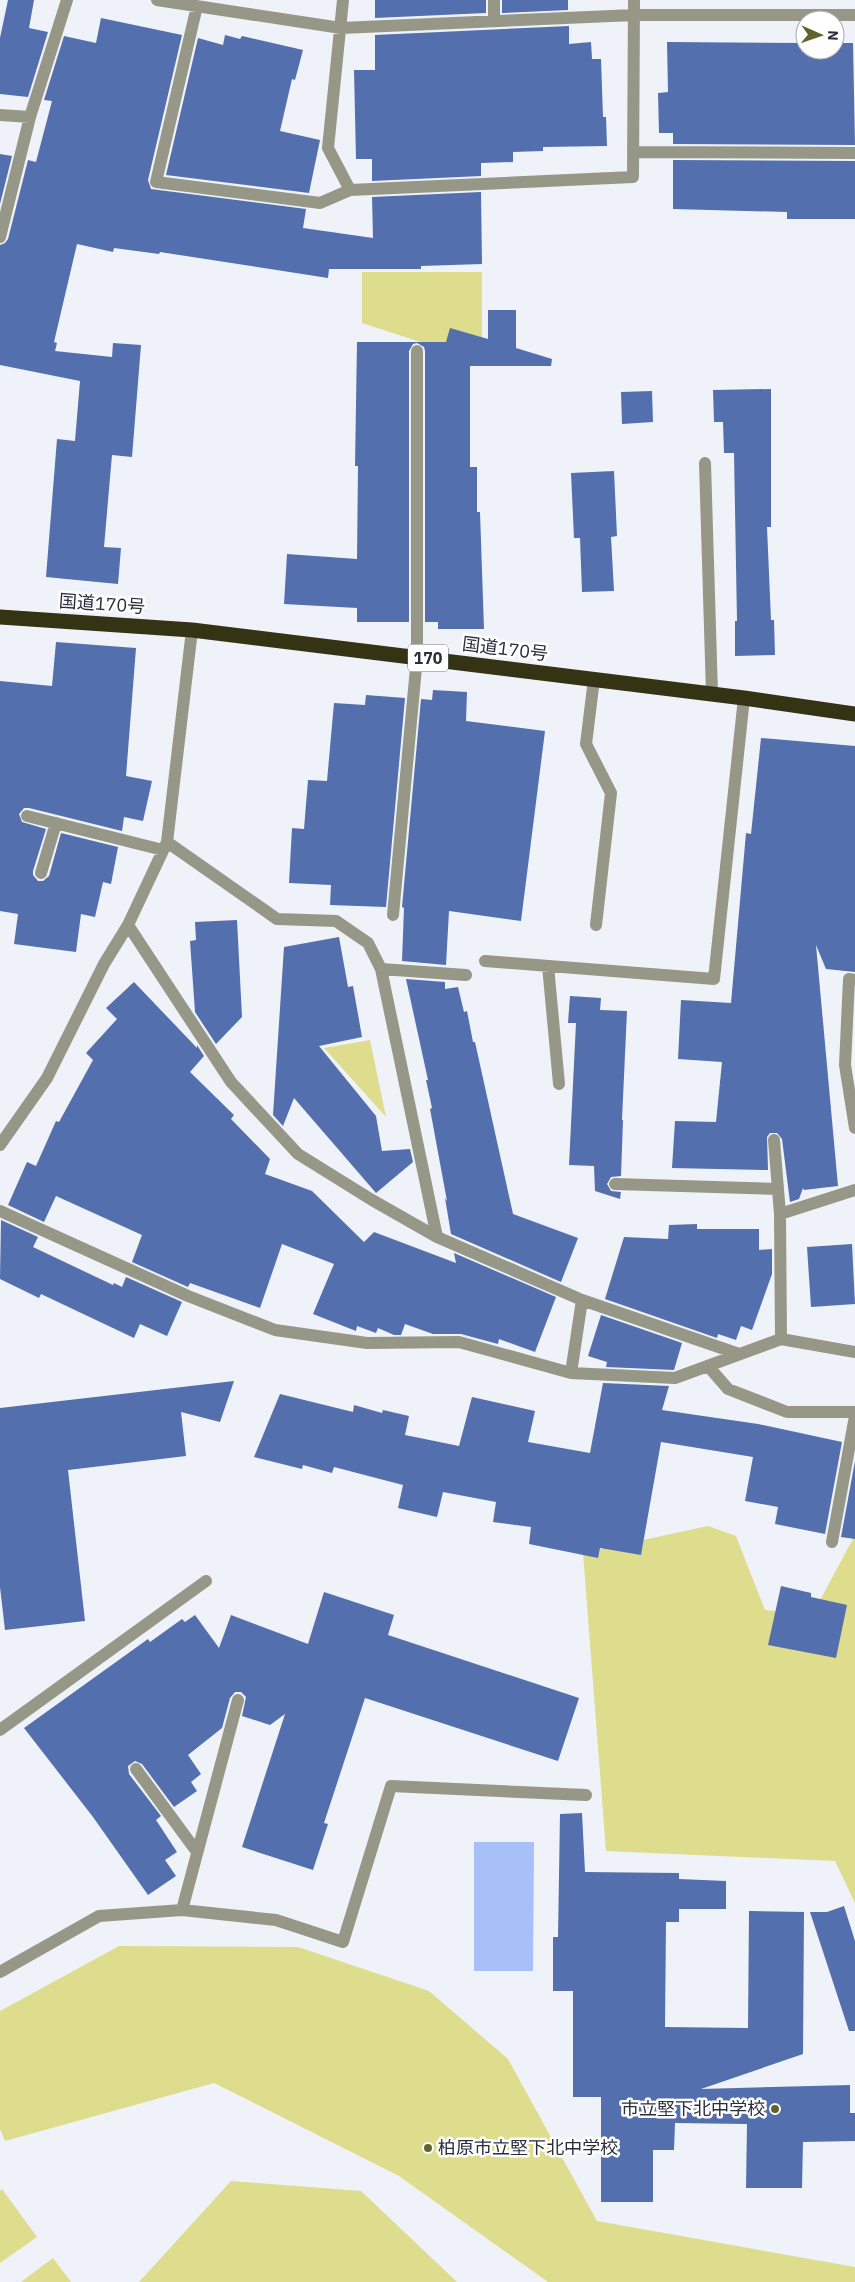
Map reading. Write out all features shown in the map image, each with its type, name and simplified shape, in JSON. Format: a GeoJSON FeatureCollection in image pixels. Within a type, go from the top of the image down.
{"type":"FeatureCollection","features":[{"type":"Feature","properties":{"kind":"highway","name":"国道170号"},"geometry":{"type":"LineString","coordinates":[[0,617],[192,630],[744,698],[855,714]]}},
{"type":"Feature","properties":{"kind":"street"},"geometry":{"type":"LineString","coordinates":[[0,237],[30,117],[67,0]]}},
{"type":"Feature","properties":{"kind":"street"},"geometry":{"type":"LineString","coordinates":[[157,0],[341,28],[634,16],[855,15]]}},
{"type":"Feature","properties":{"kind":"street"},"geometry":{"type":"LineString","coordinates":[[343,0],[328,148],[350,190]]}},
{"type":"Feature","properties":{"kind":"street"},"geometry":{"type":"LineString","coordinates":[[494,0],[494,21]]}},
{"type":"Feature","properties":{"kind":"street"},"geometry":{"type":"LineString","coordinates":[[197,6],[156,182],[320,203],[350,190],[634,177],[634,0]]}},
{"type":"Feature","properties":{"kind":"street"},"geometry":{"type":"LineString","coordinates":[[0,115],[30,117]]}},
{"type":"Feature","properties":{"kind":"street"},"geometry":{"type":"LineString","coordinates":[[633,152],[855,153]]}},
{"type":"Feature","properties":{"kind":"street"},"geometry":{"type":"LineString","coordinates":[[393,915],[417,657],[417,351]]}},
{"type":"Feature","properties":{"kind":"street"},"geometry":{"type":"LineString","coordinates":[[705,463],[712,694]]}},
{"type":"Feature","properties":{"kind":"street"},"geometry":{"type":"LineString","coordinates":[[0,1145],[47,1078],[104,964],[128,925],[165,846],[192,630]]}},
{"type":"Feature","properties":{"kind":"street"},"geometry":{"type":"LineString","coordinates":[[594,679],[586,744],[611,793],[596,925]]}},
{"type":"Feature","properties":{"kind":"street"},"geometry":{"type":"LineString","coordinates":[[485,961],[714,979],[744,698]]}},
{"type":"Feature","properties":{"kind":"street"},"geometry":{"type":"LineString","coordinates":[[27,816],[165,846],[277,919],[336,921],[368,943],[381,969],[437,1237]]}},
{"type":"Feature","properties":{"kind":"street"},"geometry":{"type":"LineString","coordinates":[[41,873],[56,823]]}},
{"type":"Feature","properties":{"kind":"street"},"geometry":{"type":"LineString","coordinates":[[128,925],[232,1082],[298,1154],[372,1200],[437,1237],[582,1300],[739,1354]]}},
{"type":"Feature","properties":{"kind":"street"},"geometry":{"type":"LineString","coordinates":[[548,966],[559,1084]]}},
{"type":"Feature","properties":{"kind":"street"},"geometry":{"type":"LineString","coordinates":[[381,969],[466,975]]}},
{"type":"Feature","properties":{"kind":"street"},"geometry":{"type":"LineString","coordinates":[[855,980],[849,979],[844,1065],[852,1099],[855,1128]]}},
{"type":"Feature","properties":{"kind":"street"},"geometry":{"type":"LineString","coordinates":[[774,1140],[780,1214],[781,1339]]}},
{"type":"Feature","properties":{"kind":"street"},"geometry":{"type":"LineString","coordinates":[[615,1184],[778,1189]]}},
{"type":"Feature","properties":{"kind":"street"},"geometry":{"type":"LineString","coordinates":[[780,1214],[855,1190]]}},
{"type":"Feature","properties":{"kind":"street"},"geometry":{"type":"LineString","coordinates":[[0,1211],[188,1296],[275,1330],[367,1343],[459,1342],[571,1373],[675,1378],[781,1339],[855,1352]]}},
{"type":"Feature","properties":{"kind":"street"},"geometry":{"type":"LineString","coordinates":[[571,1373],[582,1300]]}},
{"type":"Feature","properties":{"kind":"street"},"geometry":{"type":"LineString","coordinates":[[708,1366],[728,1389],[787,1412],[855,1412]]}},
{"type":"Feature","properties":{"kind":"street"},"geometry":{"type":"LineString","coordinates":[[832,1542],[855,1416]]}},
{"type":"Feature","properties":{"kind":"street"},"geometry":{"type":"LineString","coordinates":[[0,1730],[206,1581]]}},
{"type":"Feature","properties":{"kind":"street"},"geometry":{"type":"LineString","coordinates":[[182,1910],[238,1700]]}},
{"type":"Feature","properties":{"kind":"street"},"geometry":{"type":"LineString","coordinates":[[136,1769],[197,1852]]}},
{"type":"Feature","properties":{"kind":"street"},"geometry":{"type":"LineString","coordinates":[[0,1972],[98,1916],[182,1910],[276,1920],[343,1942],[391,1786],[586,1795]]}},
{"type":"Feature","properties":{"kind":"shaded area"},"geometry":{"type":"Polygon","coordinates":[[[362,272],[482,272],[482,362],[362,323],[362,272]]]}},
{"type":"Feature","properties":{"kind":"shaded area"},"geometry":{"type":"Polygon","coordinates":[[[370,1040],[386,1117],[324,1048],[370,1040]]]}},
{"type":"Feature","properties":{"kind":"shaded area"},"geometry":{"type":"Polygon","coordinates":[[[708,1526],[736,1536],[765,1610],[812,1615],[855,1535],[855,1903],[835,1861],[606,1851],[583,1553],[708,1526]]]}},
{"type":"Feature","properties":{"kind":"shaded area"},"geometry":{"type":"Polygon","coordinates":[[[119,1946],[298,1947],[429,1991],[508,2059],[597,2221],[855,2267],[855,2282],[548,2282],[399,2176],[214,2083],[5,2141],[0,2129],[0,2011],[119,1946]]]}},
{"type":"Feature","properties":{"kind":"shaded area"},"geometry":{"type":"Polygon","coordinates":[[[231,2181],[361,2191],[457,2282],[139,2282],[231,2181]]]}},
{"type":"Feature","properties":{"kind":"shaded area"},"geometry":{"type":"Polygon","coordinates":[[[2,2189],[37,2237],[0,2263],[0,2191],[2,2189]]]}},
{"type":"Feature","properties":{"kind":"shaded area"},"geometry":{"type":"Polygon","coordinates":[[[53,2258],[71,2282],[21,2282],[53,2258]]]}},
{"type":"Feature","properties":{"kind":"water"},"geometry":{"type":"Polygon","coordinates":[[[474,1842],[534,1842],[533,1971],[474,1971],[474,1842]]]}},
{"type":"Feature","properties":{"kind":"building"},"geometry":{"type":"Polygon","coordinates":[[[8,0],[34,0],[29,28],[48,32],[28,97],[0,94],[0,38],[8,0]]]}},
{"type":"Feature","properties":{"kind":"building"},"geometry":{"type":"Polygon","coordinates":[[[375,0],[486,0],[486,13],[375,18],[375,0]]]}},
{"type":"Feature","properties":{"kind":"building"},"geometry":{"type":"Polygon","coordinates":[[[502,0],[568,0],[568,10],[502,13],[502,0]]]}},
{"type":"Feature","properties":{"kind":"building"},"geometry":{"type":"Polygon","coordinates":[[[101,18],[182,35],[148,180],[151,189],[306,209],[303,228],[373,238],[372,197],[481,192],[482,264],[421,266],[421,269],[329,269],[328,278],[160,252],[159,254],[114,248],[113,252],[77,244],[54,342],[57,343],[55,351],[112,357],[113,343],[141,345],[132,457],[112,455],[104,547],[121,548],[118,584],[46,577],[57,439],[75,441],[80,381],[0,365],[0,245],[8,239],[28,160],[36,162],[52,101],[44,100],[64,36],[96,43],[101,18]]]}},
{"type":"Feature","properties":{"kind":"building"},"geometry":{"type":"Polygon","coordinates":[[[569,26],[569,44],[591,42],[592,59],[601,59],[603,117],[606,117],[607,146],[543,147],[543,151],[513,152],[513,162],[481,163],[481,176],[372,181],[372,159],[356,159],[354,70],[375,70],[375,35],[569,26]]]}},
{"type":"Feature","properties":{"kind":"building"},"geometry":{"type":"Polygon","coordinates":[[[225,35],[240,39],[242,36],[303,50],[295,80],[292,79],[280,131],[320,140],[309,193],[166,175],[198,38],[223,45],[225,35]]]}},
{"type":"Feature","properties":{"kind":"building"},"geometry":{"type":"Polygon","coordinates":[[[667,42],[795,43],[795,60],[845,60],[845,43],[853,43],[855,145],[673,144],[673,133],[659,133],[658,93],[668,92],[667,42]]]}},
{"type":"Feature","properties":{"kind":"building"},"geometry":{"type":"Polygon","coordinates":[[[0,154],[12,156],[0,204],[0,154]]]}},
{"type":"Feature","properties":{"kind":"building"},"geometry":{"type":"Polygon","coordinates":[[[673,160],[855,161],[855,219],[787,219],[787,212],[673,209],[673,160]]]}},
{"type":"Feature","properties":{"kind":"building"},"geometry":{"type":"Polygon","coordinates":[[[488,310],[516,310],[516,348],[552,359],[551,366],[470,366],[470,467],[477,467],[477,512],[480,512],[484,629],[438,629],[438,622],[425,622],[425,351],[424,347],[417,343],[413,344],[409,351],[409,622],[357,622],[357,608],[284,604],[287,554],[357,559],[358,466],[355,466],[357,342],[446,342],[450,328],[488,339],[488,310]]]}},
{"type":"Feature","properties":{"kind":"building"},"geometry":{"type":"Polygon","coordinates":[[[771,389],[771,527],[767,527],[771,620],[774,620],[775,655],[735,656],[735,621],[737,621],[734,453],[724,453],[723,422],[714,422],[713,390],[771,389]]]}},
{"type":"Feature","properties":{"kind":"building"},"geometry":{"type":"Polygon","coordinates":[[[652,391],[653,422],[622,424],[621,392],[652,391]]]}},
{"type":"Feature","properties":{"kind":"building"},"geometry":{"type":"Polygon","coordinates":[[[614,471],[617,536],[611,537],[614,591],[582,592],[580,538],[574,538],[571,473],[614,471]]]}},
{"type":"Feature","properties":{"kind":"building"},"geometry":{"type":"Polygon","coordinates":[[[56,642],[136,648],[126,776],[152,781],[143,821],[124,817],[122,831],[29,808],[24,808],[19,814],[22,822],[46,829],[33,871],[33,875],[38,881],[43,881],[49,876],[61,833],[118,847],[111,884],[103,882],[95,917],[81,914],[76,952],[14,944],[18,914],[0,911],[0,681],[52,686],[56,642]]]}},
{"type":"Feature","properties":{"kind":"building"},"geometry":{"type":"Polygon","coordinates":[[[433,690],[467,692],[466,721],[545,731],[521,921],[449,911],[446,965],[402,961],[404,908],[402,907],[421,699],[432,700],[433,690]]]}},
{"type":"Feature","properties":{"kind":"building"},"geometry":{"type":"Polygon","coordinates":[[[366,695],[405,698],[386,907],[330,905],[331,885],[289,883],[292,828],[304,829],[308,780],[327,781],[334,703],[365,705],[366,695]]]}},
{"type":"Feature","properties":{"kind":"building"},"geometry":{"type":"Polygon","coordinates":[[[761,738],[855,746],[855,972],[826,969],[816,945],[838,1186],[804,1190],[803,1188],[799,1199],[790,1202],[782,1139],[777,1133],[770,1133],[767,1137],[768,1170],[672,1168],[675,1121],[716,1122],[722,1062],[678,1059],[681,1000],[731,1003],[746,833],[751,834],[761,738]]]}},
{"type":"Feature","properties":{"kind":"building"},"geometry":{"type":"Polygon","coordinates":[[[237,920],[242,1017],[216,1044],[195,1012],[190,941],[196,940],[195,922],[237,920]]]}},
{"type":"Feature","properties":{"kind":"building"},"geometry":{"type":"Polygon","coordinates":[[[339,937],[348,987],[353,986],[362,1037],[319,1046],[376,1116],[382,1151],[410,1149],[413,1162],[376,1193],[294,1098],[283,1126],[273,1115],[284,947],[339,937]]]}},
{"type":"Feature","properties":{"kind":"building"},"geometry":{"type":"Polygon","coordinates":[[[406,979],[445,982],[445,989],[458,987],[464,1012],[467,1011],[473,1042],[475,1042],[513,1214],[578,1238],[561,1282],[451,1234],[445,1198],[447,1201],[430,1109],[432,1108],[426,1080],[428,1080],[406,979]]]}},
{"type":"Feature","properties":{"kind":"building"},"geometry":{"type":"Polygon","coordinates":[[[134,982],[197,1048],[197,1045],[204,1056],[190,1072],[234,1115],[231,1119],[270,1159],[265,1174],[312,1191],[364,1242],[374,1232],[456,1263],[454,1253],[556,1297],[535,1352],[499,1339],[498,1344],[461,1334],[433,1334],[405,1324],[401,1335],[394,1335],[378,1328],[376,1333],[357,1326],[356,1331],[313,1314],[334,1264],[282,1244],[260,1308],[190,1283],[188,1287],[132,1262],[142,1235],[56,1196],[44,1222],[8,1205],[27,1162],[36,1166],[56,1121],[59,1122],[93,1060],[86,1053],[117,1019],[106,1008],[134,982]]]}},
{"type":"Feature","properties":{"kind":"building"},"geometry":{"type":"Polygon","coordinates":[[[570,996],[601,998],[600,1010],[627,1011],[621,1176],[611,1177],[607,1184],[611,1191],[621,1192],[620,1199],[595,1191],[594,1166],[569,1165],[576,1023],[568,1023],[570,996]]]}},
{"type":"Feature","properties":{"kind":"building"},"geometry":{"type":"Polygon","coordinates":[[[1,1220],[38,1237],[33,1247],[113,1285],[114,1283],[122,1287],[126,1277],[182,1302],[167,1336],[140,1324],[134,1338],[41,1294],[39,1298],[0,1279],[1,1220]]]}},
{"type":"Feature","properties":{"kind":"building"},"geometry":{"type":"Polygon","coordinates":[[[697,1224],[697,1229],[759,1229],[759,1250],[772,1249],[772,1274],[752,1330],[741,1326],[736,1340],[718,1334],[717,1338],[605,1299],[624,1237],[668,1239],[669,1225],[697,1224]]]}},
{"type":"Feature","properties":{"kind":"building"},"geometry":{"type":"Polygon","coordinates":[[[852,1244],[855,1304],[811,1307],[807,1247],[852,1244]]]}},
{"type":"Feature","properties":{"kind":"building"},"geometry":{"type":"Polygon","coordinates":[[[601,1315],[682,1343],[674,1370],[606,1367],[607,1362],[588,1356],[601,1315]]]}},
{"type":"Feature","properties":{"kind":"building"},"geometry":{"type":"Polygon","coordinates":[[[234,1381],[220,1422],[181,1412],[186,1456],[68,1470],[85,1621],[5,1630],[0,1587],[0,1408],[234,1381]]]}},
{"type":"Feature","properties":{"kind":"building"},"geometry":{"type":"Polygon","coordinates":[[[603,1383],[669,1386],[662,1410],[758,1424],[842,1442],[825,1534],[775,1524],[778,1507],[745,1501],[753,1457],[661,1442],[641,1555],[600,1548],[598,1558],[529,1544],[531,1527],[493,1522],[496,1502],[443,1492],[437,1517],[398,1508],[403,1485],[334,1467],[332,1473],[303,1465],[302,1469],[254,1457],[280,1394],[353,1412],[354,1405],[382,1413],[383,1410],[409,1416],[405,1435],[459,1446],[472,1397],[535,1411],[528,1442],[590,1453],[603,1383]]]}},
{"type":"Feature","properties":{"kind":"building"},"geometry":{"type":"Polygon","coordinates":[[[855,1461],[855,1539],[841,1537],[855,1461]]]}},
{"type":"Feature","properties":{"kind":"building"},"geometry":{"type":"Polygon","coordinates":[[[781,1586],[811,1593],[811,1597],[847,1605],[836,1658],[768,1645],[781,1586]]]}},
{"type":"Feature","properties":{"kind":"building"},"geometry":{"type":"Polygon","coordinates":[[[324,1592],[394,1615],[388,1635],[579,1698],[558,1761],[365,1698],[324,1823],[328,1824],[313,1870],[242,1847],[285,1714],[270,1725],[242,1716],[246,1697],[241,1692],[235,1692],[230,1698],[222,1728],[188,1755],[201,1774],[191,1782],[197,1791],[174,1807],[142,1764],[135,1761],[128,1766],[129,1774],[161,1816],[156,1820],[177,1852],[165,1860],[176,1876],[148,1895],[93,1817],[24,1728],[148,1639],[150,1642],[182,1619],[185,1622],[195,1615],[219,1648],[231,1615],[308,1644],[324,1592]]]}},
{"type":"Feature","properties":{"kind":"building"},"geometry":{"type":"Polygon","coordinates":[[[582,1813],[585,1872],[679,1873],[679,1879],[726,1881],[726,1909],[679,1909],[679,1922],[666,1922],[665,2027],[748,2028],[749,1911],[804,1912],[803,2054],[701,2089],[850,2085],[850,2113],[855,2113],[855,2141],[803,2142],[802,2188],[746,2188],[747,2124],[675,2123],[674,2150],[653,2150],[653,2202],[601,2202],[601,2097],[573,2097],[573,1991],[553,1991],[553,1937],[558,1937],[560,1814],[582,1813]]]}},
{"type":"Feature","properties":{"kind":"building"},"geometry":{"type":"Polygon","coordinates":[[[844,1906],[855,1941],[855,2031],[849,2031],[810,1912],[827,1912],[844,1906]]]}},
{"type":"Feature","properties":{"kind":"place","name":"市立堅下北中学校"},"geometry":{"type":"Point","coordinates":[775,2109]}},
{"type":"Feature","properties":{"kind":"place","name":"柏原市立堅下北中学校"},"geometry":{"type":"Point","coordinates":[428,2148]}}]}
